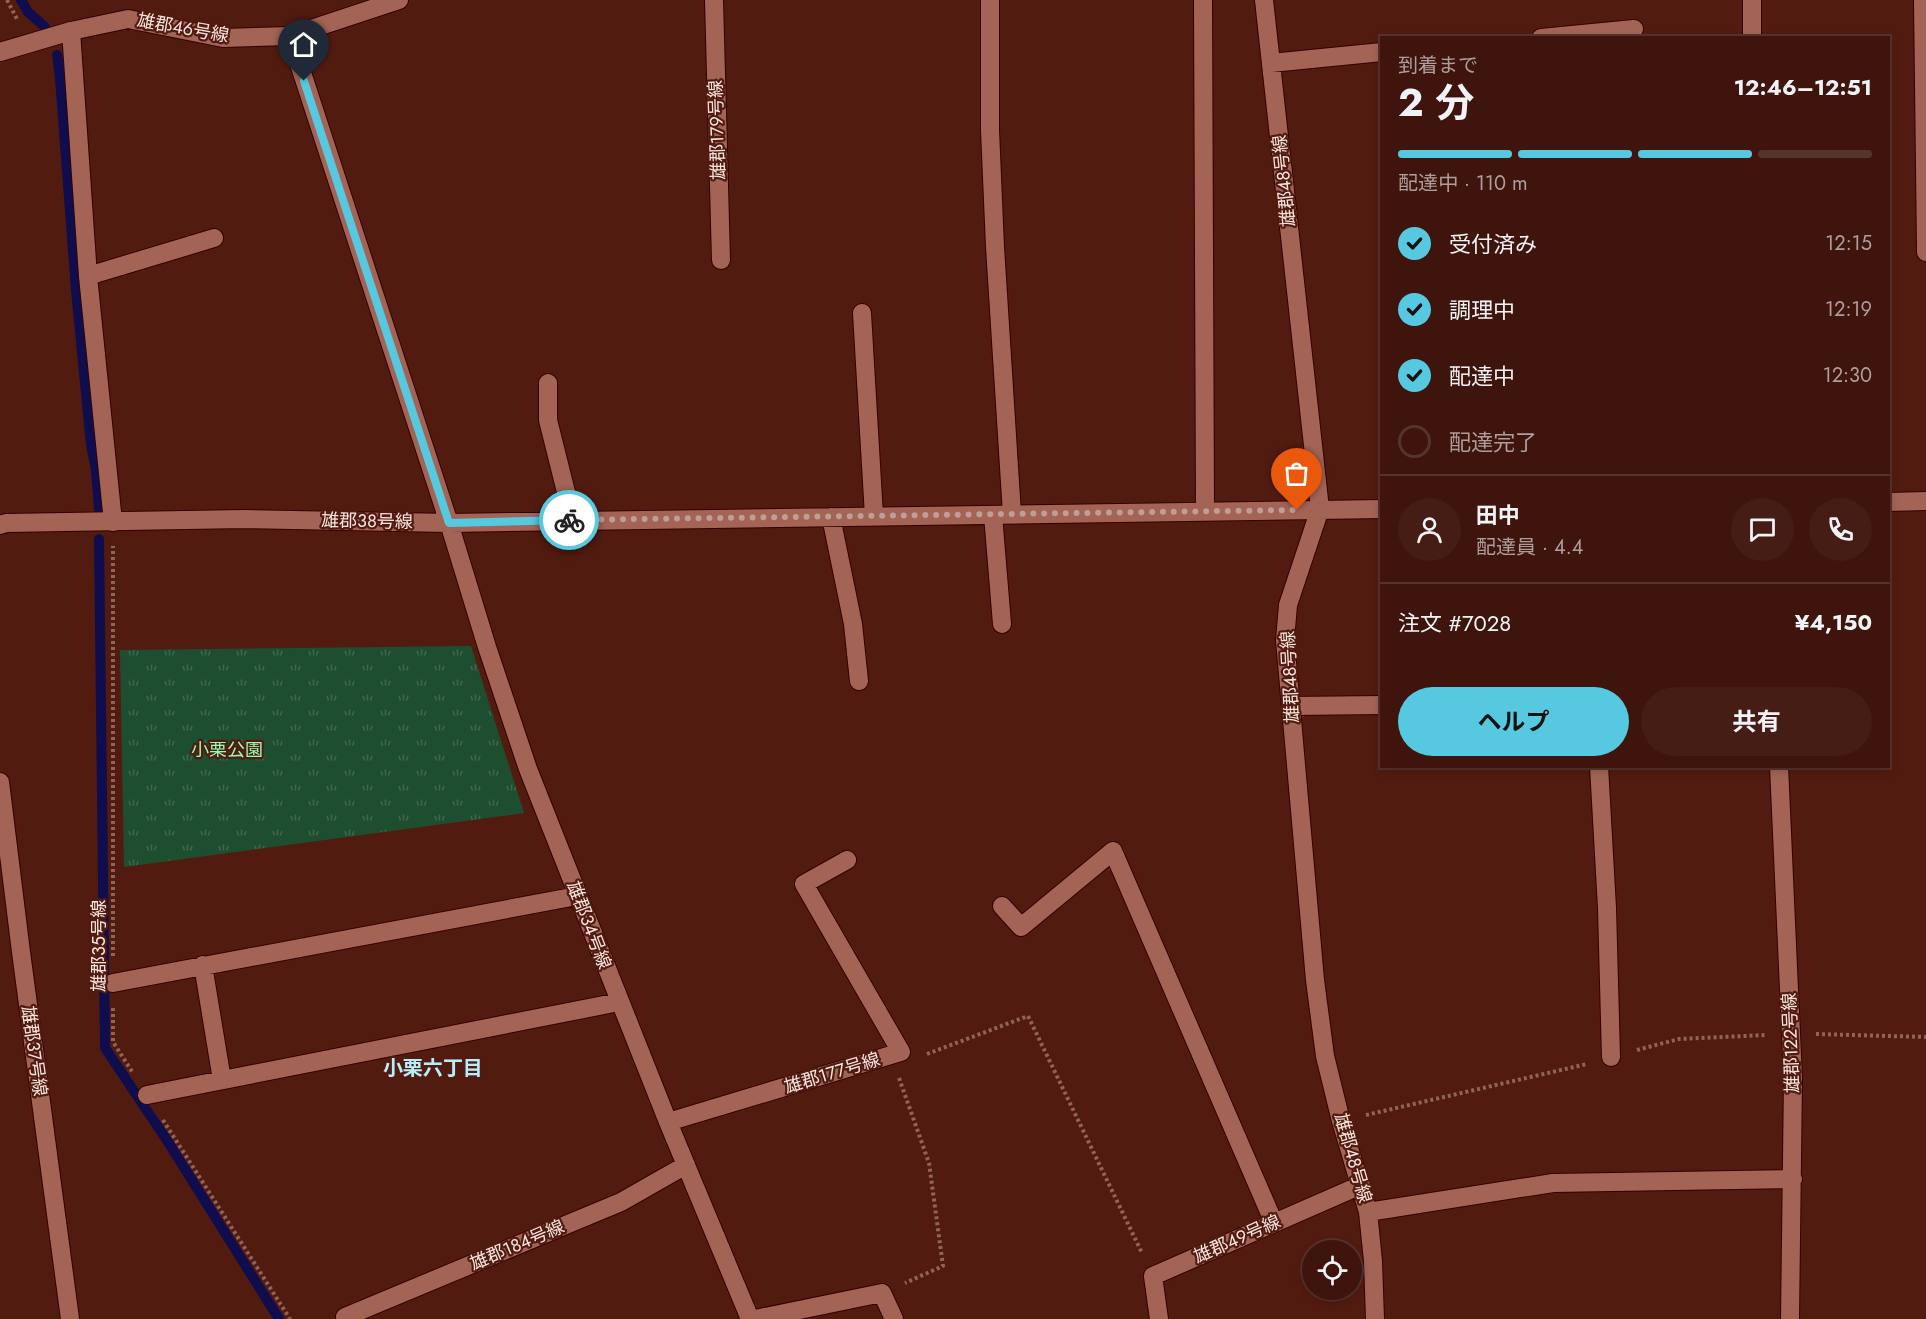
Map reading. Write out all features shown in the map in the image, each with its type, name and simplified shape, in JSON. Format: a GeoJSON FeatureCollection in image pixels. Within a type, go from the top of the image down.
{"type":"FeatureCollection","features":[{"type":"Feature","properties":{"kind":"street","name":"雄郡46号線"},"geometry":{"type":"LineString","coordinates":[[0,52],[128,19],[223,38],[290,36],[399,0]]}},
{"type":"Feature","properties":{"kind":"street","name":"雄郡179号線"},"geometry":{"type":"LineString","coordinates":[[714,0],[721,260]]}},
{"type":"Feature","properties":{"kind":"street"},"geometry":{"type":"LineString","coordinates":[[990,0],[990,130],[994,236],[1012,514]]}},
{"type":"Feature","properties":{"kind":"street"},"geometry":{"type":"LineString","coordinates":[[1203,0],[1205,511]]}},
{"type":"Feature","properties":{"kind":"street","name":"雄郡48号線"},"geometry":{"type":"LineString","coordinates":[[1264,0],[1320,509],[1288,605],[1285,640],[1314,968],[1325,1056],[1341,1121],[1368,1212],[1375,1319]]}},
{"type":"Feature","properties":{"kind":"street"},"geometry":{"type":"LineString","coordinates":[[1752,0],[1752,36]]}},
{"type":"Feature","properties":{"kind":"street"},"geometry":{"type":"LineString","coordinates":[[1923,0],[1926,252]]}},
{"type":"Feature","properties":{"kind":"street"},"geometry":{"type":"LineString","coordinates":[[1562,36],[1634,29]]}},
{"type":"Feature","properties":{"kind":"street"},"geometry":{"type":"LineString","coordinates":[[71,32],[88,276],[113,522]]}},
{"type":"Feature","properties":{"kind":"street"},"geometry":{"type":"LineString","coordinates":[[290,36],[449,523]]}},
{"type":"Feature","properties":{"kind":"street"},"geometry":{"type":"LineString","coordinates":[[1271,63],[1380,52]]}},
{"type":"Feature","properties":{"kind":"street"},"geometry":{"type":"LineString","coordinates":[[88,276],[214,238]]}},
{"type":"Feature","properties":{"kind":"street"},"geometry":{"type":"LineString","coordinates":[[862,313],[874,516]]}},
{"type":"Feature","properties":{"kind":"street"},"geometry":{"type":"LineString","coordinates":[[548,383],[548,420],[573,520]]}},
{"type":"Feature","properties":{"kind":"street"},"geometry":{"type":"LineString","coordinates":[[1890,502],[1926,501]]}},
{"type":"Feature","properties":{"kind":"street","name":"雄郡38号線"},"geometry":{"type":"LineString","coordinates":[[0,525],[6,523],[245,519],[449,523],[1380,509]]}},
{"type":"Feature","properties":{"kind":"street"},"geometry":{"type":"LineString","coordinates":[[993,514],[1002,624]]}},
{"type":"Feature","properties":{"kind":"street"},"geometry":{"type":"LineString","coordinates":[[831,517],[853,624],[859,681]]}},
{"type":"Feature","properties":{"kind":"street","name":"雄郡34号線"},"geometry":{"type":"LineString","coordinates":[[449,523],[528,769],[619,1002],[750,1319]]}},
{"type":"Feature","properties":{"kind":"street"},"geometry":{"type":"LineString","coordinates":[[1291,706],[1380,705]]}},
{"type":"Feature","properties":{"kind":"street"},"geometry":{"type":"LineString","coordinates":[[1599,768],[1607,908],[1611,1057]]}},
{"type":"Feature","properties":{"kind":"street","name":"雄郡122号線"},"geometry":{"type":"LineString","coordinates":[[1779,768],[1793,1079],[1790,1319]]}},
{"type":"Feature","properties":{"kind":"street","name":"雄郡37号線"},"geometry":{"type":"LineString","coordinates":[[0,782],[70,1319]]}},
{"type":"Feature","properties":{"kind":"street"},"geometry":{"type":"LineString","coordinates":[[1002,906],[1021,927],[1113,851],[1274,1223]]}},
{"type":"Feature","properties":{"kind":"street","name":"雄郡177号線"},"geometry":{"type":"LineString","coordinates":[[668,1122],[896,1053],[804,884],[846,860]]}},
{"type":"Feature","properties":{"kind":"street"},"geometry":{"type":"LineString","coordinates":[[113,983],[577,896]]}},
{"type":"Feature","properties":{"kind":"street"},"geometry":{"type":"LineString","coordinates":[[203,965],[222,1080]]}},
{"type":"Feature","properties":{"kind":"street"},"geometry":{"type":"LineString","coordinates":[[147,1095],[619,1002]]}},
{"type":"Feature","properties":{"kind":"street","name":"雄郡184号線"},"geometry":{"type":"LineString","coordinates":[[345,1317],[621,1202],[686,1165]]}},
{"type":"Feature","properties":{"kind":"street"},"geometry":{"type":"LineString","coordinates":[[1368,1212],[1553,1183],[1793,1179]]}},
{"type":"Feature","properties":{"kind":"street","name":"雄郡49号線"},"geometry":{"type":"LineString","coordinates":[[1153,1276],[1360,1185]]}},
{"type":"Feature","properties":{"kind":"street"},"geometry":{"type":"LineString","coordinates":[[1153,1276],[1159,1319]]}},
{"type":"Feature","properties":{"kind":"street"},"geometry":{"type":"LineString","coordinates":[[755,1319],[882,1293],[894,1319]]}},
{"type":"Feature","properties":{"kind":"path","name":"雄郡35号線"},"geometry":{"type":"LineString","coordinates":[[113,522],[113,1042],[290,1319]]}},
{"type":"Feature","properties":{"kind":"path"},"geometry":{"type":"LineString","coordinates":[[882,1293],[943,1266],[929,1163],[896,1053],[922,1056],[1028,1017],[1153,1276]]}},
{"type":"Feature","properties":{"kind":"green space","name":"小栗公園"},"geometry":{"type":"Polygon","coordinates":[[[471,646],[524,813],[124,867],[120,650],[471,646]]]}},
{"type":"Feature","properties":{"kind":"waterway"},"geometry":{"type":"LineString","coordinates":[[21,0],[28,12],[45,27]]}},
{"type":"Feature","properties":{"kind":"waterway"},"geometry":{"type":"LineString","coordinates":[[57,55],[76,290],[99,509]]}},
{"type":"Feature","properties":{"kind":"waterway"},"geometry":{"type":"LineString","coordinates":[[99,539],[105,1048],[168,1142],[279,1319]]}},
{"type":"Feature","properties":{"kind":"way so far"},"geometry":{"type":"LineString","coordinates":[[569,520],[1297,510]]}},
{"type":"Feature","properties":{"kind":"district","name":"小栗六丁目"},"geometry":{"type":"Point","coordinates":[433,1068]}},
{"type":"Feature","properties":{"kind":"route"},"geometry":{"type":"LineString","coordinates":[[304,81],[449,523],[569,520]]}}]}
